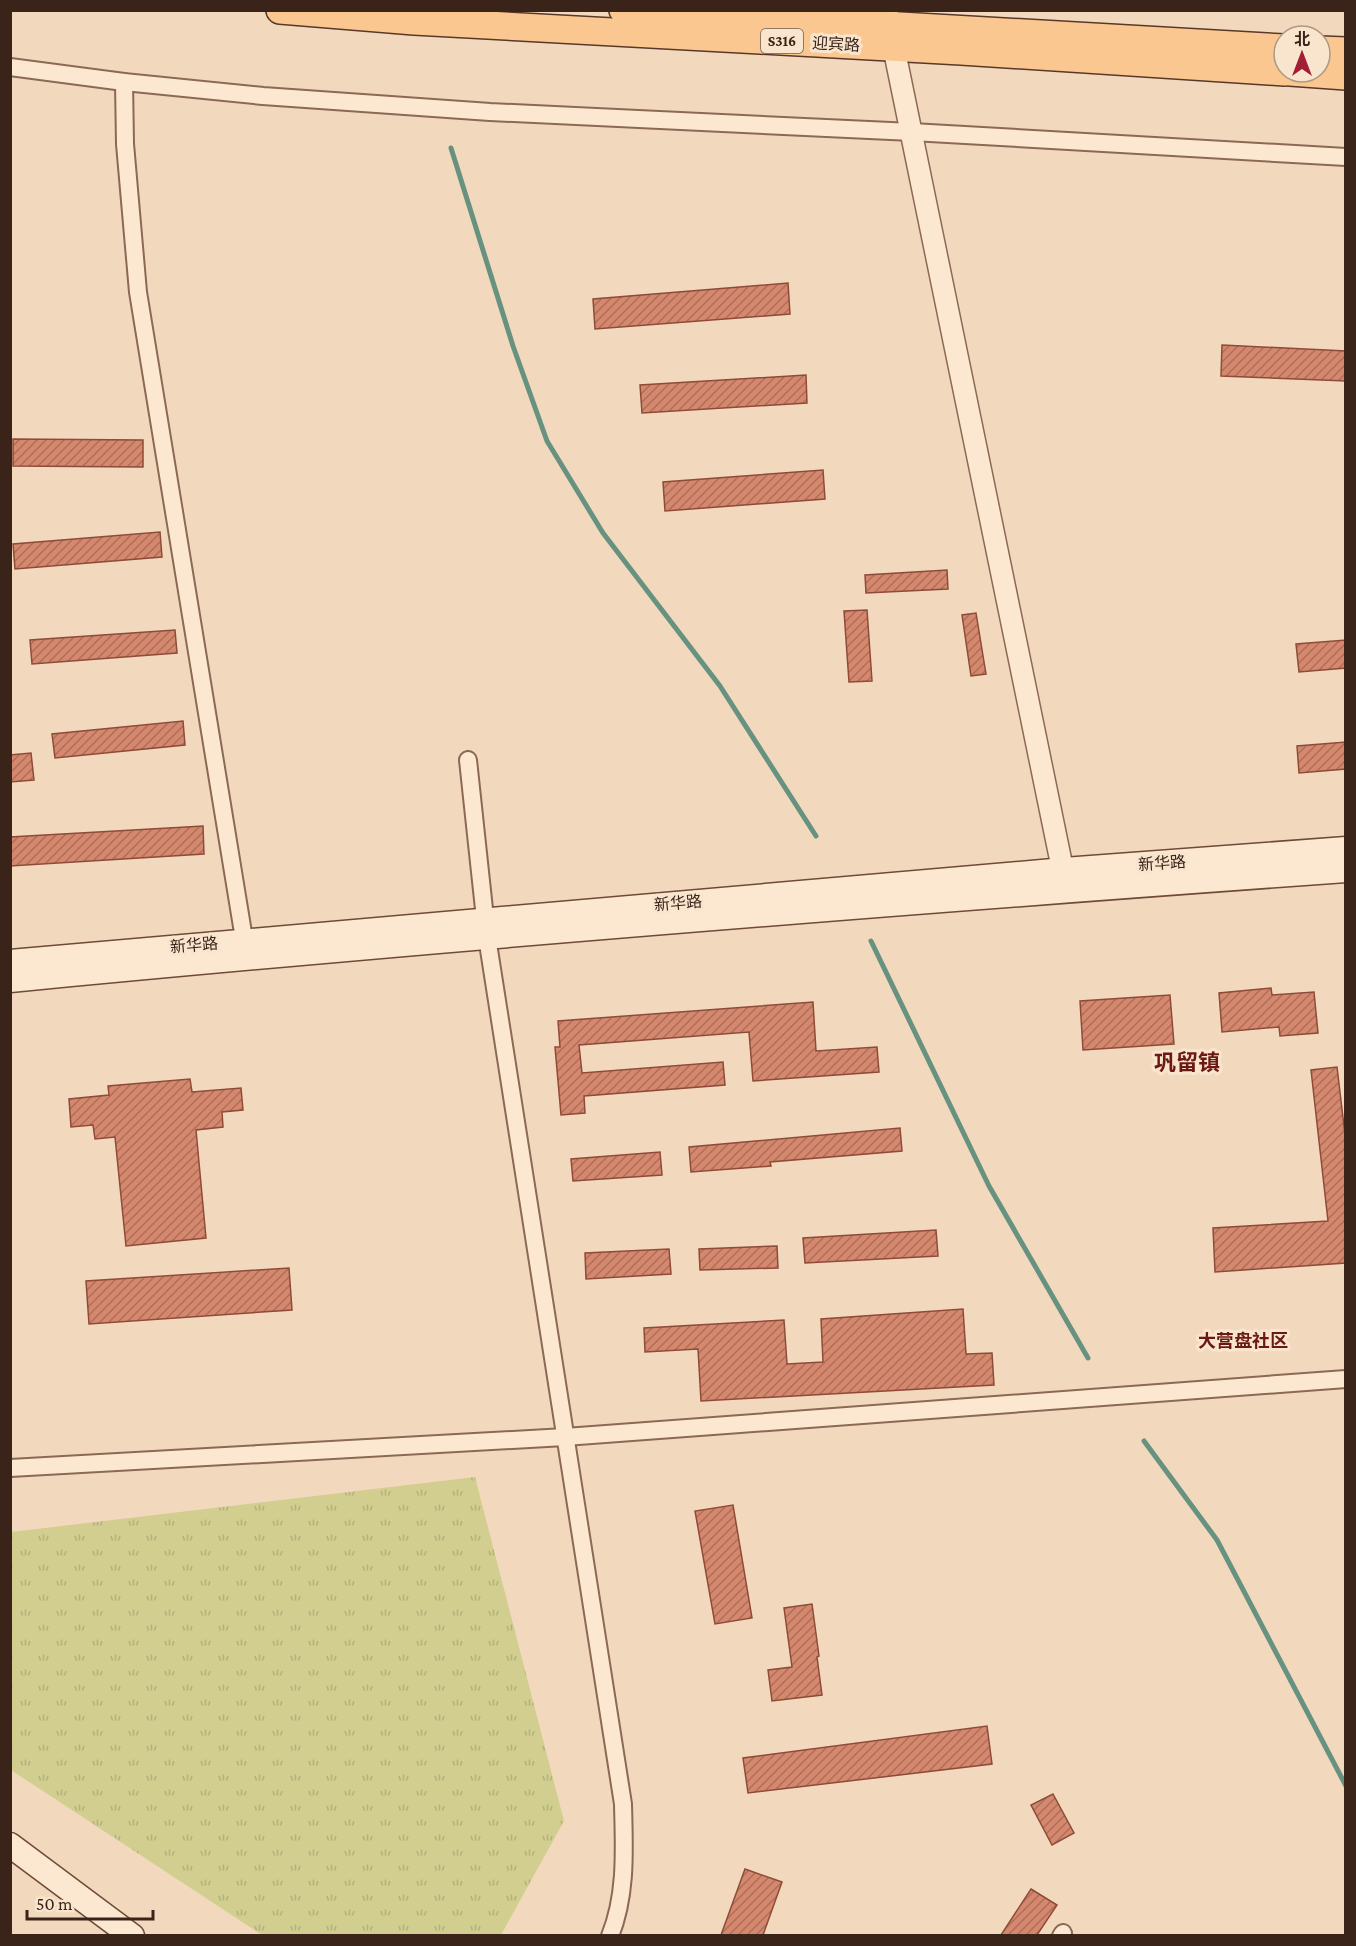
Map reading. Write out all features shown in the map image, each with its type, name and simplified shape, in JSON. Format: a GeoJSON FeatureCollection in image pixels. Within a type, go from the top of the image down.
{"type":"FeatureCollection","features":[{"type":"Feature","properties":{"kind":"main road","name":"迎宾路"},"geometry":{"type":"LineString","coordinates":[[280,10],[425,21],[890,28],[1272,71]]}},
{"type":"Feature","properties":{"kind":"main road","name":"迎宾路"},"geometry":{"type":"LineString","coordinates":[[623,10],[890,28],[1272,47]]}},
{"type":"Feature","properties":{"kind":"main road","name":"新华路"},"geometry":{"type":"LineString","coordinates":[[10,962],[246,949],[1065,880],[1346,849]]}},
{"type":"Feature","properties":{"kind":"main road","name":"新华路"},"geometry":{"type":"LineString","coordinates":[[1065,880],[1346,870]]}},
{"type":"Feature","properties":{"kind":"main road","name":"新华路"},"geometry":{"type":"LineString","coordinates":[[10,980],[246,949]]}},
{"type":"Feature","properties":{"kind":"main road"},"geometry":{"type":"LineString","coordinates":[[10,1845],[132,1935]]}},
{"type":"Feature","properties":{"kind":"street"},"geometry":{"type":"LineString","coordinates":[[890,28],[1065,880]]}},
{"type":"Feature","properties":{"kind":"street"},"geometry":{"type":"LineString","coordinates":[[10,67],[124,82],[263,96],[490,112],[912,132],[1346,157]]}},
{"type":"Feature","properties":{"kind":"street"},"geometry":{"type":"LineString","coordinates":[[124,82],[125,144],[138,292],[246,949]]}},
{"type":"Feature","properties":{"kind":"street"},"geometry":{"type":"LineString","coordinates":[[468,760],[486,928],[623,1804],[624,1865],[619,1915],[610,1935]]}},
{"type":"Feature","properties":{"kind":"street"},"geometry":{"type":"LineString","coordinates":[[10,1468],[565,1437],[1346,1379]]}},
{"type":"Feature","properties":{"kind":"green space"},"geometry":{"type":"Polygon","coordinates":[[[475,1477],[564,1821],[501,1935],[262,1935],[11,1770],[11,1532],[475,1477]]]}},
{"type":"Feature","properties":{"kind":"building"},"geometry":{"type":"Polygon","coordinates":[[[788,283],[790,314],[595,329],[593,299],[788,283]]]}},
{"type":"Feature","properties":{"kind":"building"},"geometry":{"type":"Polygon","coordinates":[[[1222,345],[1346,351],[1346,381],[1221,376],[1222,345]]]}},
{"type":"Feature","properties":{"kind":"building"},"geometry":{"type":"Polygon","coordinates":[[[806,375],[807,403],[642,413],[640,385],[806,375]]]}},
{"type":"Feature","properties":{"kind":"building"},"geometry":{"type":"Polygon","coordinates":[[[13,439],[143,440],[143,467],[13,466],[13,439]]]}},
{"type":"Feature","properties":{"kind":"building"},"geometry":{"type":"Polygon","coordinates":[[[823,470],[825,499],[665,511],[663,482],[823,470]]]}},
{"type":"Feature","properties":{"kind":"building"},"geometry":{"type":"Polygon","coordinates":[[[160,532],[162,557],[15,569],[13,544],[160,532]]]}},
{"type":"Feature","properties":{"kind":"building"},"geometry":{"type":"Polygon","coordinates":[[[947,570],[948,589],[866,593],[865,575],[947,570]]]}},
{"type":"Feature","properties":{"kind":"building"},"geometry":{"type":"Polygon","coordinates":[[[867,610],[872,681],[849,682],[844,611],[867,610]]]}},
{"type":"Feature","properties":{"kind":"building"},"geometry":{"type":"Polygon","coordinates":[[[976,613],[986,674],[971,676],[962,615],[976,613]]]}},
{"type":"Feature","properties":{"kind":"building"},"geometry":{"type":"Polygon","coordinates":[[[175,630],[177,653],[32,664],[30,640],[175,630]]]}},
{"type":"Feature","properties":{"kind":"building"},"geometry":{"type":"Polygon","coordinates":[[[1346,640],[1346,668],[1299,672],[1296,644],[1346,640]]]}},
{"type":"Feature","properties":{"kind":"building"},"geometry":{"type":"Polygon","coordinates":[[[183,721],[185,745],[55,758],[52,734],[183,721]]]}},
{"type":"Feature","properties":{"kind":"building"},"geometry":{"type":"Polygon","coordinates":[[[1346,742],[1346,769],[1299,773],[1297,746],[1346,742]]]}},
{"type":"Feature","properties":{"kind":"building"},"geometry":{"type":"Polygon","coordinates":[[[31,753],[34,780],[10,782],[10,755],[31,753]]]}},
{"type":"Feature","properties":{"kind":"building"},"geometry":{"type":"Polygon","coordinates":[[[203,826],[204,854],[10,866],[10,837],[203,826]]]}},
{"type":"Feature","properties":{"kind":"building"},"geometry":{"type":"Polygon","coordinates":[[[1271,988],[1272,995],[1314,992],[1318,1033],[1280,1036],[1279,1027],[1222,1032],[1219,993],[1271,988]]]}},
{"type":"Feature","properties":{"kind":"building"},"geometry":{"type":"Polygon","coordinates":[[[1170,995],[1174,1044],[1083,1050],[1080,1001],[1170,995]]]}},
{"type":"Feature","properties":{"kind":"building"},"geometry":{"type":"Polygon","coordinates":[[[813,1002],[816,1051],[877,1047],[879,1072],[753,1081],[749,1032],[579,1045],[582,1073],[723,1062],[725,1085],[584,1096],[585,1113],[561,1115],[555,1047],[560,1047],[558,1021],[813,1002]]]}},
{"type":"Feature","properties":{"kind":"building"},"geometry":{"type":"Polygon","coordinates":[[[1337,1067],[1346,1143],[1346,1263],[1215,1272],[1213,1228],[1328,1221],[1311,1070],[1337,1067]]]}},
{"type":"Feature","properties":{"kind":"building"},"geometry":{"type":"Polygon","coordinates":[[[190,1079],[192,1092],[241,1088],[243,1110],[222,1112],[223,1127],[196,1130],[206,1238],[126,1246],[115,1137],[95,1139],[93,1125],[71,1127],[69,1099],[109,1095],[108,1086],[190,1079]]]}},
{"type":"Feature","properties":{"kind":"building"},"geometry":{"type":"Polygon","coordinates":[[[900,1128],[902,1151],[770,1162],[771,1166],[691,1172],[689,1147],[900,1128]]]}},
{"type":"Feature","properties":{"kind":"building"},"geometry":{"type":"Polygon","coordinates":[[[660,1152],[662,1175],[573,1181],[571,1159],[660,1152]]]}},
{"type":"Feature","properties":{"kind":"building"},"geometry":{"type":"Polygon","coordinates":[[[936,1230],[938,1256],[805,1263],[803,1238],[936,1230]]]}},
{"type":"Feature","properties":{"kind":"building"},"geometry":{"type":"Polygon","coordinates":[[[777,1246],[778,1268],[700,1270],[699,1249],[777,1246]]]}},
{"type":"Feature","properties":{"kind":"building"},"geometry":{"type":"Polygon","coordinates":[[[669,1249],[671,1274],[586,1279],[585,1253],[669,1249]]]}},
{"type":"Feature","properties":{"kind":"building"},"geometry":{"type":"Polygon","coordinates":[[[289,1268],[292,1310],[89,1324],[86,1281],[289,1268]]]}},
{"type":"Feature","properties":{"kind":"building"},"geometry":{"type":"Polygon","coordinates":[[[963,1309],[966,1354],[992,1353],[994,1385],[701,1401],[698,1349],[645,1352],[644,1328],[784,1320],[787,1364],[823,1362],[821,1319],[963,1309]]]}},
{"type":"Feature","properties":{"kind":"building"},"geometry":{"type":"Polygon","coordinates":[[[733,1505],[752,1618],[715,1624],[695,1511],[733,1505]]]}},
{"type":"Feature","properties":{"kind":"building"},"geometry":{"type":"Polygon","coordinates":[[[812,1604],[822,1695],[772,1701],[768,1670],[792,1667],[784,1608],[812,1604]]]}},
{"type":"Feature","properties":{"kind":"building"},"geometry":{"type":"Polygon","coordinates":[[[987,1726],[992,1764],[748,1793],[743,1758],[987,1726]]]}},
{"type":"Feature","properties":{"kind":"building"},"geometry":{"type":"Polygon","coordinates":[[[1053,1794],[1074,1833],[1052,1845],[1031,1805],[1053,1794]]]}},
{"type":"Feature","properties":{"kind":"building"},"geometry":{"type":"Polygon","coordinates":[[[745,1869],[782,1882],[763,1935],[721,1935],[745,1869]]]}},
{"type":"Feature","properties":{"kind":"building"},"geometry":{"type":"Polygon","coordinates":[[[1031,1889],[1057,1905],[1037,1935],[1001,1935],[1031,1889]]]}},
{"type":"Feature","properties":{"kind":"waterway"},"geometry":{"type":"LineString","coordinates":[[451,148],[513,346],[547,441],[603,533],[720,686],[816,836]]}},
{"type":"Feature","properties":{"kind":"waterway"},"geometry":{"type":"LineString","coordinates":[[871,941],[989,1186],[1088,1358]]}},
{"type":"Feature","properties":{"kind":"waterway"},"geometry":{"type":"LineString","coordinates":[[1144,1441],[1217,1540],[1346,1786]]}},
{"type":"Feature","properties":{"kind":"district","name":"巩留镇"},"geometry":{"type":"Point","coordinates":[1187,1062]}},
{"type":"Feature","properties":{"kind":"district","name":"大营盘社区"},"geometry":{"type":"Point","coordinates":[1243,1341]}}]}
